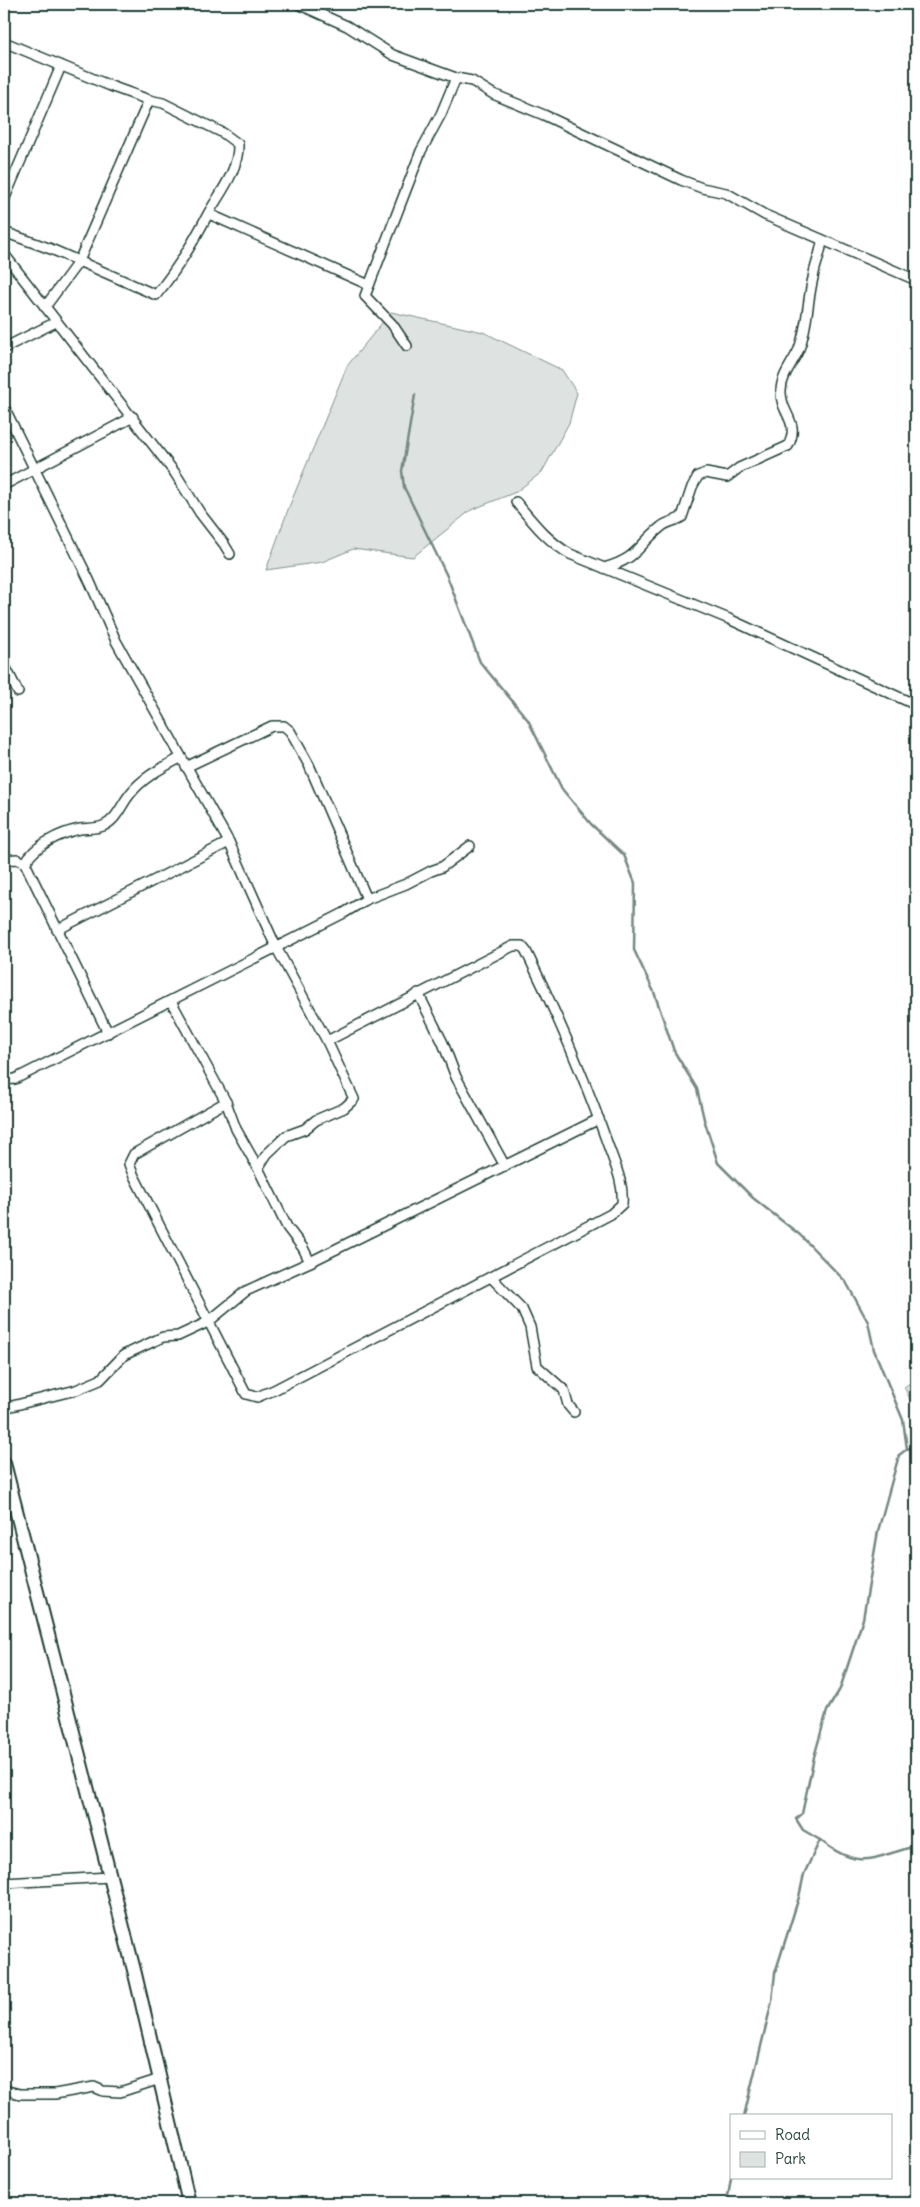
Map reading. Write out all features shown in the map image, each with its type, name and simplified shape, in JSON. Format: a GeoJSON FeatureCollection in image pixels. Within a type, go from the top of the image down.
{"type":"FeatureCollection","features":[{"type":"Feature","properties":{"kind":"main road"},"geometry":{"type":"LineString","coordinates":[[4,1463],[110,1877],[189,2203]]}},
{"type":"Feature","properties":{"kind":"main road"},"geometry":{"type":"LineString","coordinates":[[185,2185],[195,2203]]}},
{"type":"Feature","properties":{"kind":"street"},"geometry":{"type":"LineString","coordinates":[[298,4],[347,26],[393,54],[456,78],[463,78],[477,83],[493,94],[544,115],[681,180],[702,188],[726,193],[764,215],[876,261],[916,280]]}},
{"type":"Feature","properties":{"kind":"street"},"geometry":{"type":"LineString","coordinates":[[4,42],[149,100],[163,103],[194,120],[205,123],[238,144],[238,154],[228,182],[176,270],[156,295],[79,261],[4,232]]}},
{"type":"Feature","properties":{"kind":"street"},"geometry":{"type":"LineString","coordinates":[[4,200],[61,66]]}},
{"type":"Feature","properties":{"kind":"street"},"geometry":{"type":"LineString","coordinates":[[407,346],[392,324],[365,296],[421,151],[441,114],[456,78]]}},
{"type":"Feature","properties":{"kind":"street"},"geometry":{"type":"LineString","coordinates":[[45,307],[79,261],[149,100]]}},
{"type":"Feature","properties":{"kind":"street"},"geometry":{"type":"LineString","coordinates":[[209,214],[369,285]]}},
{"type":"Feature","properties":{"kind":"street"},"geometry":{"type":"LineString","coordinates":[[604,568],[620,564],[636,553],[662,526],[682,517],[692,487],[698,476],[706,473],[727,477],[739,468],[788,446],[794,429],[780,391],[785,374],[802,340],[813,278],[822,249],[822,240]]}},
{"type":"Feature","properties":{"kind":"street"},"geometry":{"type":"LineString","coordinates":[[4,254],[186,487],[200,513],[230,554]]}},
{"type":"Feature","properties":{"kind":"street"},"geometry":{"type":"LineString","coordinates":[[4,348],[56,322]]}},
{"type":"Feature","properties":{"kind":"street"},"geometry":{"type":"LineString","coordinates":[[4,407],[90,582],[116,640],[180,758],[229,842],[276,947],[328,1041],[354,1099],[344,1108],[316,1120],[304,1129],[286,1136],[267,1154],[258,1168]]}},
{"type":"Feature","properties":{"kind":"street"},"geometry":{"type":"LineString","coordinates":[[4,485],[133,417]]}},
{"type":"Feature","properties":{"kind":"street"},"geometry":{"type":"LineString","coordinates":[[516,502],[542,532],[561,549],[754,630],[916,705]]}},
{"type":"Feature","properties":{"kind":"street"},"geometry":{"type":"LineString","coordinates":[[4,664],[18,692]]}},
{"type":"Feature","properties":{"kind":"street"},"geometry":{"type":"LineString","coordinates":[[186,768],[272,726],[284,726],[290,731],[309,765],[367,899]]}},
{"type":"Feature","properties":{"kind":"street"},"geometry":{"type":"LineString","coordinates":[[25,863],[28,857],[57,836],[80,829],[102,826],[113,819],[136,788],[151,774],[180,758]]}},
{"type":"Feature","properties":{"kind":"street"},"geometry":{"type":"LineString","coordinates":[[57,930],[229,842]]}},
{"type":"Feature","properties":{"kind":"street"},"geometry":{"type":"LineString","coordinates":[[5,1078],[15,1079],[344,913],[367,899],[406,884],[442,867],[470,846]]}},
{"type":"Feature","properties":{"kind":"street"},"geometry":{"type":"LineString","coordinates":[[4,860],[17,859],[25,863],[108,1032]]}},
{"type":"Feature","properties":{"kind":"street"},"geometry":{"type":"LineString","coordinates":[[226,1102],[134,1154],[130,1164],[133,1174],[246,1394],[258,1397],[274,1390],[611,1214],[622,1204],[623,1190],[599,1119],[548,997],[522,946],[513,946],[418,993],[328,1041]]}},
{"type":"Feature","properties":{"kind":"street"},"geometry":{"type":"LineString","coordinates":[[418,993],[456,1077],[505,1166]]}},
{"type":"Feature","properties":{"kind":"street"},"geometry":{"type":"LineString","coordinates":[[171,1001],[226,1102],[236,1130],[258,1168],[287,1227],[310,1262]]}},
{"type":"Feature","properties":{"kind":"street"},"geometry":{"type":"LineString","coordinates":[[4,1408],[76,1390],[100,1380],[124,1354],[163,1337],[178,1336],[208,1322],[246,1291],[310,1262],[599,1119]]}},
{"type":"Feature","properties":{"kind":"street"},"geometry":{"type":"LineString","coordinates":[[491,1277],[522,1309],[530,1327],[537,1366],[564,1390],[568,1405],[574,1412]]}},
{"type":"Feature","properties":{"kind":"street"},"geometry":{"type":"LineString","coordinates":[[4,1884],[110,1877]]}},
{"type":"Feature","properties":{"kind":"street"},"geometry":{"type":"LineString","coordinates":[[4,2090],[20,2094],[55,2094],[94,2087],[103,2091],[120,2092],[160,2079]]}},
{"type":"Feature","properties":{"kind":"green space"},"geometry":{"type":"Polygon","coordinates":[[[391,312],[483,332],[562,370],[577,393],[569,423],[542,472],[516,492],[471,510],[413,557],[353,549],[322,562],[266,570],[289,507],[347,366],[391,312]]]}},
{"type":"Feature","properties":{"kind":"green space"},"geometry":{"type":"Polygon","coordinates":[[[916,1379],[916,1411],[904,1387],[916,1379]]]}},
{"type":"Feature","properties":{"kind":"waterway"},"geometry":{"type":"LineString","coordinates":[[415,395],[402,471],[404,487],[447,576],[480,662],[528,720],[562,789],[591,824],[624,855],[635,883],[634,950],[654,992],[674,1051],[697,1089],[718,1163],[753,1198],[800,1235],[846,1282],[868,1322],[874,1350],[903,1420],[907,1449]]}},
{"type":"Feature","properties":{"kind":"waterway"},"geometry":{"type":"LineString","coordinates":[[820,1840],[803,1830],[796,1819],[802,1814],[814,1757],[827,1711],[840,1689],[863,1619],[878,1531],[899,1455],[907,1449],[916,1446]]}},
{"type":"Feature","properties":{"kind":"waterway"},"geometry":{"type":"LineString","coordinates":[[744,2114],[772,2001],[775,1973],[799,1897],[804,1874],[820,1840],[834,1850],[857,1859],[877,1857],[916,1846]]}},
{"type":"Feature","properties":{"kind":"waterway"},"geometry":{"type":"LineString","coordinates":[[727,2203],[731,2180]]}}]}
